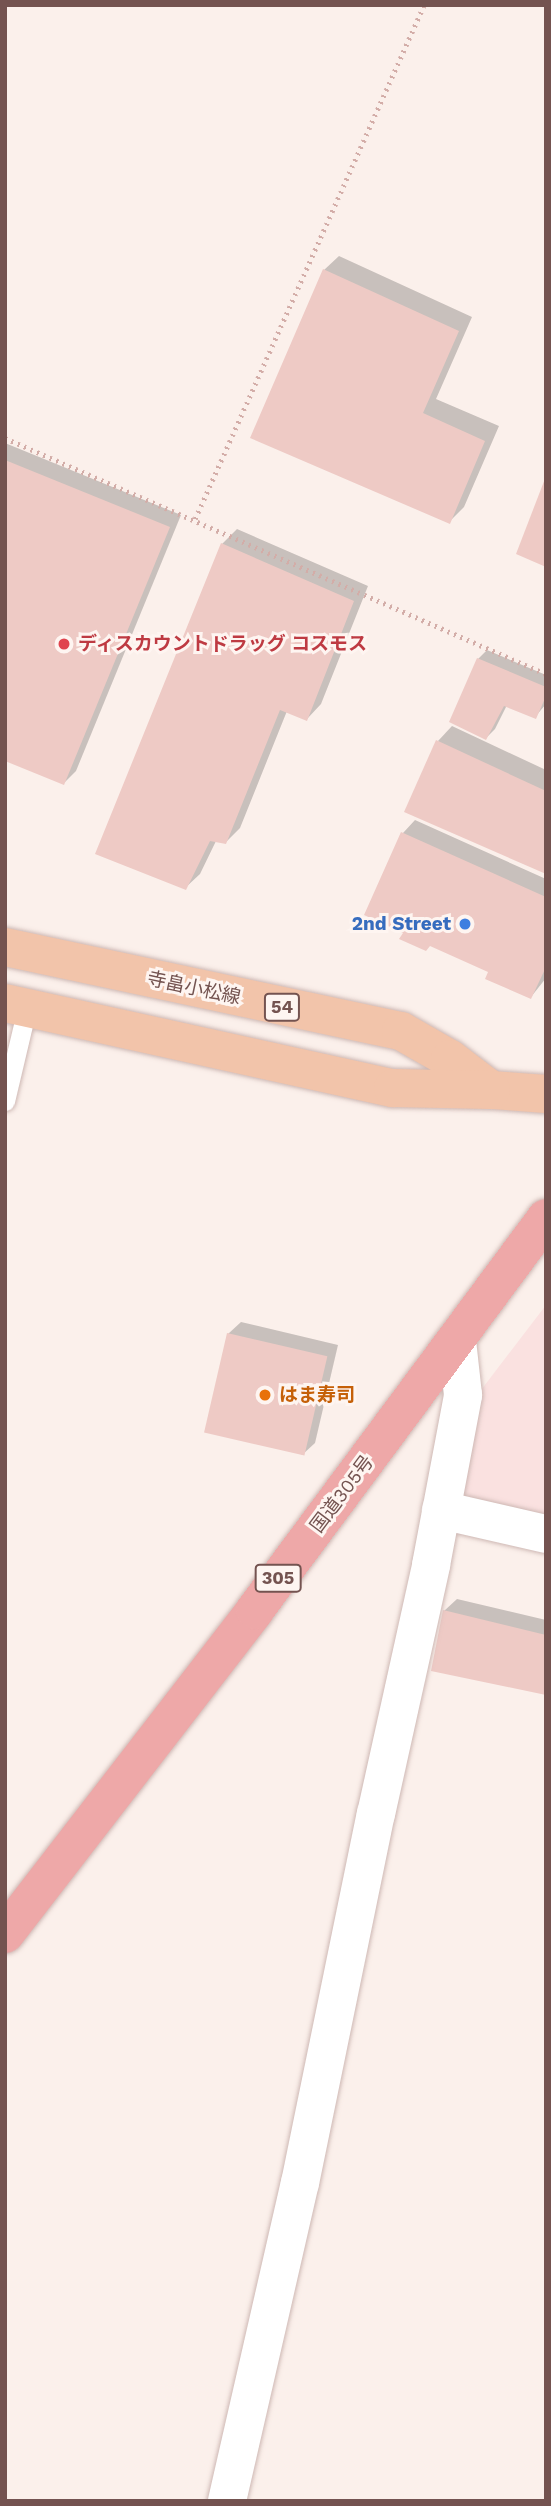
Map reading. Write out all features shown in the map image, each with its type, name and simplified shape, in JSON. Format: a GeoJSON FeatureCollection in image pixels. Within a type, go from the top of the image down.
{"type":"FeatureCollection","features":[{"type":"Feature","properties":{"kind":"highway","name":"国道305号"},"geometry":{"type":"LineString","coordinates":[[5,1934],[457,1341],[546,1218]]}},
{"type":"Feature","properties":{"kind":"main road","name":"寺畠小松線"},"geometry":{"type":"LineString","coordinates":[[5,947],[401,1031],[450,1059],[491,1090]]}},
{"type":"Feature","properties":{"kind":"main road"},"geometry":{"type":"LineString","coordinates":[[16,1005],[393,1088],[546,1094]]}},
{"type":"Feature","properties":{"kind":"street"},"geometry":{"type":"LineString","coordinates":[[227,2501],[300,2183],[441,1510],[463,1395],[457,1341]]}},
{"type":"Feature","properties":{"kind":"street"},"geometry":{"type":"LineString","coordinates":[[441,1510],[546,1534]]}},
{"type":"Feature","properties":{"kind":"lane"},"geometry":{"type":"LineString","coordinates":[[5,1101],[16,1005]]}},
{"type":"Feature","properties":{"kind":"path"},"geometry":{"type":"LineString","coordinates":[[195,519],[424,5]]}},
{"type":"Feature","properties":{"kind":"path"},"geometry":{"type":"LineString","coordinates":[[5,438],[546,674]]}},
{"type":"Feature","properties":{"kind":"shaded area"},"geometry":{"type":"Polygon","coordinates":[[[546,1305],[546,1522],[458,1502],[478,1394],[546,1305]]]}},
{"type":"Feature","properties":{"kind":"building"},"geometry":{"type":"Polygon","coordinates":[[[323,269],[459,331],[423,413],[485,441],[450,524],[250,438],[323,269]]]}},
{"type":"Feature","properties":{"kind":"building","name":"ディスカウントドラッグ コスモス"},"geometry":{"type":"Polygon","coordinates":[[[5,460],[170,527],[64,785],[5,761],[5,460]]]}},
{"type":"Feature","properties":{"kind":"building"},"geometry":{"type":"Polygon","coordinates":[[[546,476],[546,567],[516,554],[546,476]]]}},
{"type":"Feature","properties":{"kind":"building"},"geometry":{"type":"Polygon","coordinates":[[[221,543],[354,601],[307,721],[280,710],[226,844],[210,841],[186,890],[95,854],[221,543]]]}},
{"type":"Feature","properties":{"kind":"building"},"geometry":{"type":"Polygon","coordinates":[[[477,658],[546,687],[546,696],[536,719],[504,706],[486,740],[449,722],[477,658]]]}},
{"type":"Feature","properties":{"kind":"building"},"geometry":{"type":"Polygon","coordinates":[[[436,740],[546,791],[546,874],[404,812],[436,740]]]}},
{"type":"Feature","properties":{"kind":"building","name":"2nd Street"},"geometry":{"type":"Polygon","coordinates":[[[401,832],[546,897],[546,967],[531,999],[485,979],[488,972],[430,946],[426,951],[399,939],[403,933],[364,915],[401,832]]]}},
{"type":"Feature","properties":{"kind":"building","name":"はま寿司"},"geometry":{"type":"Polygon","coordinates":[[[227,1333],[327,1356],[304,1456],[204,1432],[227,1333]]]}},
{"type":"Feature","properties":{"kind":"building"},"geometry":{"type":"Polygon","coordinates":[[[443,1610],[546,1635],[546,1695],[431,1671],[443,1610]]]}},
{"type":"Feature","properties":{"kind":"place","name":"ディスカウントドラッグ コスモス"},"geometry":{"type":"Point","coordinates":[64,644]}},
{"type":"Feature","properties":{"kind":"place","name":"2nd Street"},"geometry":{"type":"Point","coordinates":[465,924]}},
{"type":"Feature","properties":{"kind":"place","name":"はま寿司"},"geometry":{"type":"Point","coordinates":[265,1395]}}]}
